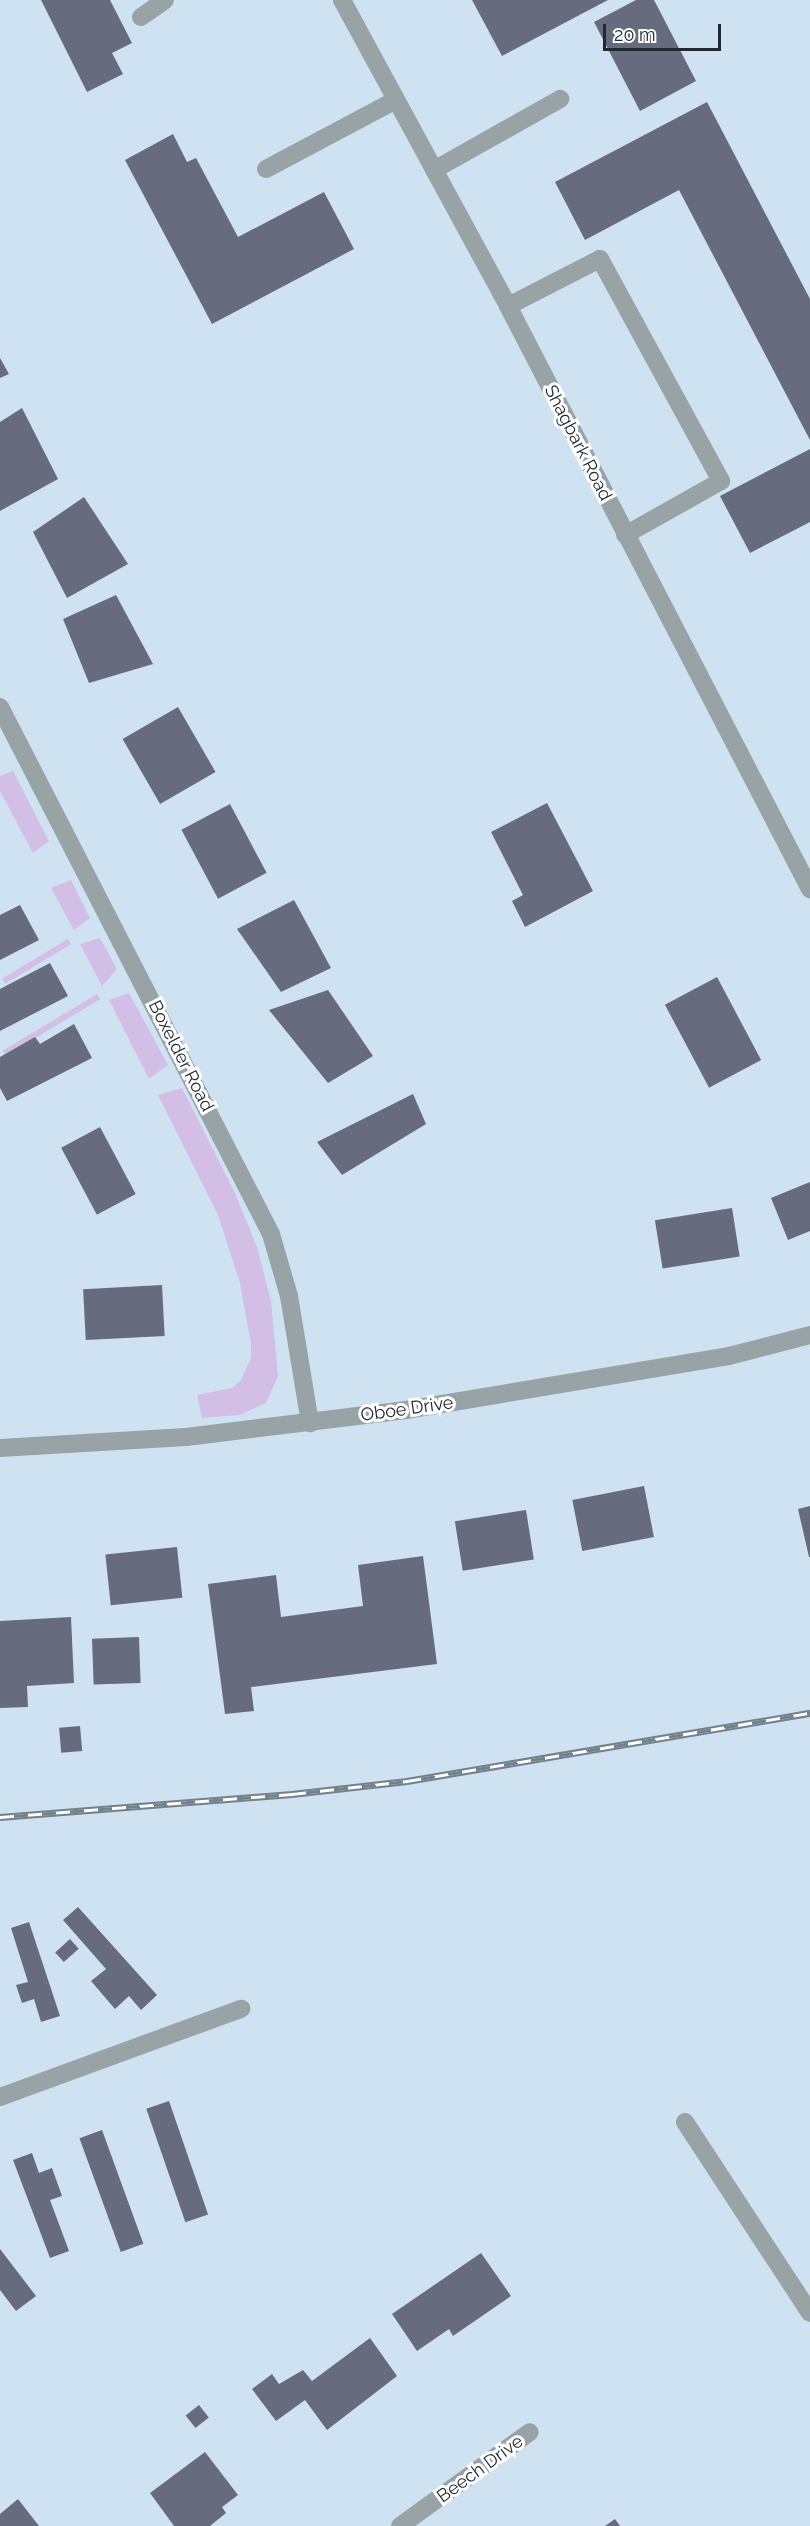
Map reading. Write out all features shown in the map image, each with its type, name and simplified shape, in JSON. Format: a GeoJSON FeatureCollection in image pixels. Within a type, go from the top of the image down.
{"type":"FeatureCollection","features":[{"type":"Feature","properties":{"kind":"street"},"geometry":{"type":"LineString","coordinates":[[141,17],[165,0]]}},
{"type":"Feature","properties":{"kind":"street","name":"Shagbark Road"},"geometry":{"type":"LineString","coordinates":[[342,0],[508,306],[625,535],[805,867],[810,889]]}},
{"type":"Feature","properties":{"kind":"street"},"geometry":{"type":"LineString","coordinates":[[434,170],[560,99]]}},
{"type":"Feature","properties":{"kind":"street"},"geometry":{"type":"LineString","coordinates":[[266,169],[396,100]]}},
{"type":"Feature","properties":{"kind":"street"},"geometry":{"type":"LineString","coordinates":[[508,306],[600,259],[722,481],[625,535]]}},
{"type":"Feature","properties":{"kind":"street","name":"Boxelder Road"},"geometry":{"type":"LineString","coordinates":[[0,707],[271,1234],[289,1296],[310,1423]]}},
{"type":"Feature","properties":{"kind":"street","name":"Oboe Drive"},"geometry":{"type":"LineString","coordinates":[[0,1448],[186,1437],[406,1410],[729,1356],[810,1335]]}},
{"type":"Feature","properties":{"kind":"street"},"geometry":{"type":"LineString","coordinates":[[0,2097],[241,2009]]}},
{"type":"Feature","properties":{"kind":"street"},"geometry":{"type":"LineString","coordinates":[[685,2122],[810,2313]]}},
{"type":"Feature","properties":{"kind":"street","name":"Beech Drive"},"geometry":{"type":"LineString","coordinates":[[400,2526],[530,2432]]}},
{"type":"Feature","properties":{"kind":"shaded area"},"geometry":{"type":"Polygon","coordinates":[[[13,771],[49,841],[33,853],[0,791],[0,776],[13,771]]]}},
{"type":"Feature","properties":{"kind":"shaded area"},"geometry":{"type":"Polygon","coordinates":[[[71,880],[90,918],[74,930],[51,888],[71,880]]]}},
{"type":"Feature","properties":{"kind":"shaded area"},"geometry":{"type":"Polygon","coordinates":[[[100,938],[117,969],[102,986],[80,944],[100,938]]]}},
{"type":"Feature","properties":{"kind":"shaded area"},"geometry":{"type":"Polygon","coordinates":[[[68,939],[71,944],[5,984],[2,979],[68,939]]]}},
{"type":"Feature","properties":{"kind":"shaded area"},"geometry":{"type":"Polygon","coordinates":[[[129,993],[168,1065],[149,1079],[109,1000],[129,993]]]}},
{"type":"Feature","properties":{"kind":"shaded area"},"geometry":{"type":"Polygon","coordinates":[[[97,994],[100,999],[6,1056],[3,1051],[97,994]]]}},
{"type":"Feature","properties":{"kind":"shaded area"},"geometry":{"type":"Polygon","coordinates":[[[182,1088],[235,1193],[257,1247],[271,1301],[278,1376],[266,1403],[240,1415],[202,1418],[197,1395],[232,1388],[241,1380],[251,1358],[251,1344],[240,1283],[218,1215],[158,1095],[182,1088]]]}},
{"type":"Feature","properties":{"kind":"building"},"geometry":{"type":"Polygon","coordinates":[[[41,0],[110,0],[132,43],[112,53],[123,74],[87,92],[41,0]]]}},
{"type":"Feature","properties":{"kind":"building"},"geometry":{"type":"Polygon","coordinates":[[[472,0],[608,0],[502,56],[472,0]]]}},
{"type":"Feature","properties":{"kind":"building"},"geometry":{"type":"Polygon","coordinates":[[[636,0],[654,0],[696,81],[640,111],[594,22],[636,0]]]}},
{"type":"Feature","properties":{"kind":"building"},"geometry":{"type":"Polygon","coordinates":[[[707,102],[810,299],[810,440],[679,190],[585,240],[555,182],[707,102]]]}},
{"type":"Feature","properties":{"kind":"building"},"geometry":{"type":"Polygon","coordinates":[[[173,134],[187,162],[196,158],[238,237],[324,192],[354,249],[212,324],[125,160],[173,134]]]}},
{"type":"Feature","properties":{"kind":"building"},"geometry":{"type":"Polygon","coordinates":[[[0,358],[9,374],[0,378],[0,358]]]}},
{"type":"Feature","properties":{"kind":"building"},"geometry":{"type":"Polygon","coordinates":[[[22,408],[58,479],[0,511],[0,422],[22,408]]]}},
{"type":"Feature","properties":{"kind":"building"},"geometry":{"type":"Polygon","coordinates":[[[810,449],[810,522],[750,553],[720,496],[810,449]]]}},
{"type":"Feature","properties":{"kind":"building"},"geometry":{"type":"Polygon","coordinates":[[[84,497],[128,564],[67,598],[33,532],[84,497]]]}},
{"type":"Feature","properties":{"kind":"building"},"geometry":{"type":"Polygon","coordinates":[[[116,595],[153,664],[89,683],[63,619],[116,595]]]}},
{"type":"Feature","properties":{"kind":"building"},"geometry":{"type":"Polygon","coordinates":[[[178,707],[216,772],[160,804],[123,739],[178,707]]]}},
{"type":"Feature","properties":{"kind":"building"},"geometry":{"type":"Polygon","coordinates":[[[547,803],[593,891],[525,927],[512,901],[523,895],[491,832],[547,803]]]}},
{"type":"Feature","properties":{"kind":"building"},"geometry":{"type":"Polygon","coordinates":[[[230,804],[267,873],[218,899],[181,830],[230,804]]]}},
{"type":"Feature","properties":{"kind":"building"},"geometry":{"type":"Polygon","coordinates":[[[294,900],[331,968],[281,992],[237,929],[294,900]]]}},
{"type":"Feature","properties":{"kind":"building"},"geometry":{"type":"Polygon","coordinates":[[[20,905],[39,940],[0,960],[0,915],[20,905]]]}},
{"type":"Feature","properties":{"kind":"building"},"geometry":{"type":"Polygon","coordinates":[[[50,963],[68,996],[0,1031],[0,989],[50,963]]]}},
{"type":"Feature","properties":{"kind":"building"},"geometry":{"type":"Polygon","coordinates":[[[717,977],[761,1060],[709,1088],[665,1005],[717,977]]]}},
{"type":"Feature","properties":{"kind":"building"},"geometry":{"type":"Polygon","coordinates":[[[328,990],[373,1056],[328,1083],[269,1010],[328,990]]]}},
{"type":"Feature","properties":{"kind":"building"},"geometry":{"type":"Polygon","coordinates":[[[74,1024],[92,1058],[7,1101],[0,1088],[0,1057],[35,1037],[40,1044],[74,1024]]]}},
{"type":"Feature","properties":{"kind":"building"},"geometry":{"type":"Polygon","coordinates":[[[413,1094],[426,1124],[342,1175],[317,1142],[413,1094]]]}},
{"type":"Feature","properties":{"kind":"building"},"geometry":{"type":"Polygon","coordinates":[[[100,1127],[136,1194],[97,1215],[61,1148],[100,1127]]]}},
{"type":"Feature","properties":{"kind":"building"},"geometry":{"type":"Polygon","coordinates":[[[810,1182],[810,1231],[788,1240],[771,1198],[810,1182]]]}},
{"type":"Feature","properties":{"kind":"building"},"geometry":{"type":"Polygon","coordinates":[[[732,1208],[740,1256],[663,1269],[655,1220],[732,1208]]]}},
{"type":"Feature","properties":{"kind":"building"},"geometry":{"type":"Polygon","coordinates":[[[162,1285],[165,1336],[86,1340],[83,1289],[162,1285]]]}},
{"type":"Feature","properties":{"kind":"building"},"geometry":{"type":"Polygon","coordinates":[[[644,1486],[654,1537],[582,1551],[572,1500],[644,1486]]]}},
{"type":"Feature","properties":{"kind":"building"},"geometry":{"type":"Polygon","coordinates":[[[810,1506],[810,1557],[809,1557],[798,1509],[810,1506]]]}},
{"type":"Feature","properties":{"kind":"building"},"geometry":{"type":"Polygon","coordinates":[[[526,1510],[534,1559],[463,1571],[455,1521],[526,1510]]]}},
{"type":"Feature","properties":{"kind":"building"},"geometry":{"type":"Polygon","coordinates":[[[177,1547],[182,1598],[111,1605],[105,1555],[177,1547]]]}},
{"type":"Feature","properties":{"kind":"building"},"geometry":{"type":"Polygon","coordinates":[[[423,1556],[437,1664],[251,1687],[254,1711],[225,1714],[208,1584],[276,1575],[281,1617],[363,1606],[358,1565],[423,1556]]]}},
{"type":"Feature","properties":{"kind":"building"},"geometry":{"type":"Polygon","coordinates":[[[71,1617],[74,1683],[27,1686],[28,1707],[0,1708],[0,1621],[71,1617]]]}},
{"type":"Feature","properties":{"kind":"building"},"geometry":{"type":"Polygon","coordinates":[[[139,1637],[141,1683],[94,1685],[92,1639],[139,1637]]]}},
{"type":"Feature","properties":{"kind":"building"},"geometry":{"type":"Polygon","coordinates":[[[80,1726],[82,1751],[61,1753],[59,1728],[80,1726]]]}},
{"type":"Feature","properties":{"kind":"building"},"geometry":{"type":"Polygon","coordinates":[[[78,1907],[157,1995],[141,2010],[129,1996],[115,2009],[91,1981],[106,1969],[63,1920],[78,1907]]]}},
{"type":"Feature","properties":{"kind":"building"},"geometry":{"type":"Polygon","coordinates":[[[29,1922],[60,2016],[41,2022],[34,1999],[22,2003],[16,1985],[28,1982],[11,1928],[29,1922]]]}},
{"type":"Feature","properties":{"kind":"building"},"geometry":{"type":"Polygon","coordinates":[[[70,1939],[79,1949],[64,1962],[55,1952],[70,1939]]]}},
{"type":"Feature","properties":{"kind":"building"},"geometry":{"type":"Polygon","coordinates":[[[169,2101],[208,2214],[185,2222],[146,2109],[169,2101]]]}},
{"type":"Feature","properties":{"kind":"building"},"geometry":{"type":"Polygon","coordinates":[[[102,2130],[143,2244],[121,2252],[79,2138],[102,2130]]]}},
{"type":"Feature","properties":{"kind":"building"},"geometry":{"type":"Polygon","coordinates":[[[32,2153],[39,2173],[52,2168],[62,2196],[50,2200],[69,2251],[50,2258],[13,2160],[32,2153]]]}},
{"type":"Feature","properties":{"kind":"building"},"geometry":{"type":"Polygon","coordinates":[[[0,2249],[36,2296],[16,2311],[0,2290],[0,2249]]]}},
{"type":"Feature","properties":{"kind":"building"},"geometry":{"type":"Polygon","coordinates":[[[481,2253],[511,2296],[453,2336],[449,2329],[417,2351],[392,2314],[481,2253]]]}},
{"type":"Feature","properties":{"kind":"building"},"geometry":{"type":"Polygon","coordinates":[[[370,2338],[397,2376],[327,2430],[305,2400],[276,2421],[252,2389],[272,2374],[279,2384],[303,2370],[312,2381],[370,2338]]]}},
{"type":"Feature","properties":{"kind":"building"},"geometry":{"type":"Polygon","coordinates":[[[199,2405],[209,2418],[195,2428],[186,2415],[199,2405]]]}},
{"type":"Feature","properties":{"kind":"building"},"geometry":{"type":"Polygon","coordinates":[[[205,2452],[238,2495],[222,2507],[226,2513],[210,2526],[174,2526],[150,2493],[205,2452]]]}},
{"type":"Feature","properties":{"kind":"building"},"geometry":{"type":"Polygon","coordinates":[[[18,2499],[39,2526],[0,2526],[0,2514],[18,2499]]]}},
{"type":"Feature","properties":{"kind":"building"},"geometry":{"type":"Polygon","coordinates":[[[615,2519],[620,2526],[605,2526],[615,2519]]]}},
{"type":"Feature","properties":{"kind":"railway"},"geometry":{"type":"LineString","coordinates":[[0,1817],[292,1794],[407,1781],[810,1713]]}}]}
